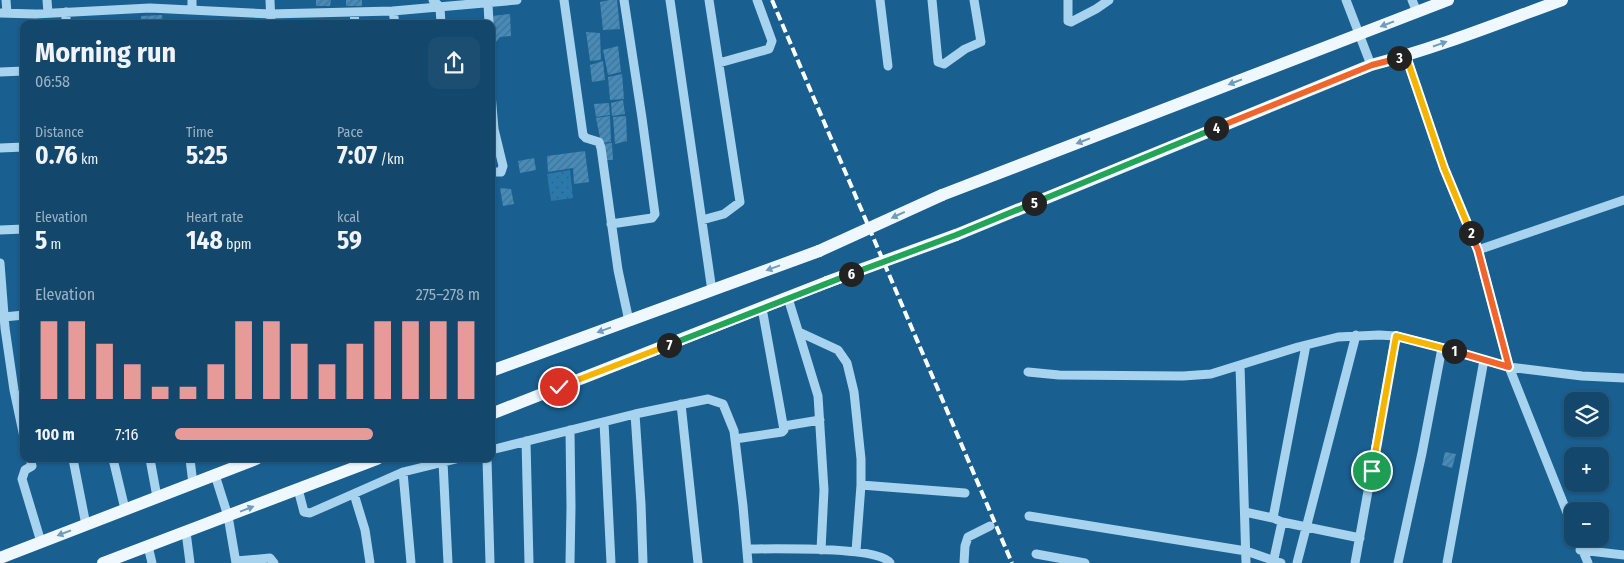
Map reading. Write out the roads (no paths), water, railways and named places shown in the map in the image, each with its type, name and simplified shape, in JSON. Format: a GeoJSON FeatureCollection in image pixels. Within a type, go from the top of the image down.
{"type":"FeatureCollection","features":[{"type":"Feature","properties":{"kind":"main road"},"geometry":{"type":"LineString","coordinates":[[495,371],[819,251],[942,195],[1448,0]]}},
{"type":"Feature","properties":{"kind":"main road"},"geometry":{"type":"LineString","coordinates":[[495,412],[827,282],[956,235],[1372,65],[1406,56],[1562,0]]}},
{"type":"Feature","properties":{"kind":"main road"},"geometry":{"type":"LineString","coordinates":[[0,558],[193,484],[215,475],[238,462]]}},
{"type":"Feature","properties":{"kind":"main road"},"geometry":{"type":"LineString","coordinates":[[103,563],[368,462]]}},
{"type":"Feature","properties":{"kind":"street"},"geometry":{"type":"LineString","coordinates":[[6,0],[4,13],[66,12],[150,4],[192,10],[270,14],[393,11],[436,3],[517,0]]}},
{"type":"Feature","properties":{"kind":"street"},"geometry":{"type":"LineString","coordinates":[[47,0],[48,13]]}},
{"type":"Feature","properties":{"kind":"street"},"geometry":{"type":"LineString","coordinates":[[192,0],[192,10]]}},
{"type":"Feature","properties":{"kind":"street"},"geometry":{"type":"LineString","coordinates":[[270,0],[271,20]]}},
{"type":"Feature","properties":{"kind":"street"},"geometry":{"type":"LineString","coordinates":[[564,0],[583,135],[586,138],[599,142],[618,270],[629,321]]}},
{"type":"Feature","properties":{"kind":"street"},"geometry":{"type":"LineString","coordinates":[[611,224],[652,218],[654,214],[624,0]]}},
{"type":"Feature","properties":{"kind":"street"},"geometry":{"type":"LineString","coordinates":[[670,0],[712,291]]}},
{"type":"Feature","properties":{"kind":"street"},"geometry":{"type":"LineString","coordinates":[[702,220],[724,214],[740,202],[709,0]]}},
{"type":"Feature","properties":{"kind":"street"},"geometry":{"type":"LineString","coordinates":[[719,63],[769,49],[771,46],[772,41],[757,0]]}},
{"type":"Feature","properties":{"kind":"street"},"geometry":{"type":"LineString","coordinates":[[880,0],[888,66]]}},
{"type":"Feature","properties":{"kind":"street"},"geometry":{"type":"LineString","coordinates":[[932,0],[938,62],[944,64],[965,49],[981,42],[974,0]]}},
{"type":"Feature","properties":{"kind":"street"},"geometry":{"type":"LineString","coordinates":[[1068,0],[1068,20],[1071,22],[1106,1]]}},
{"type":"Feature","properties":{"kind":"street"},"geometry":{"type":"LineString","coordinates":[[1346,0],[1372,65]]}},
{"type":"Feature","properties":{"kind":"street"},"geometry":{"type":"LineString","coordinates":[[1412,0],[1417,12]]}},
{"type":"Feature","properties":{"kind":"street"},"geometry":{"type":"LineString","coordinates":[[488,2],[489,20]]}},
{"type":"Feature","properties":{"kind":"street"},"geometry":{"type":"LineString","coordinates":[[436,3],[440,20]]}},
{"type":"Feature","properties":{"kind":"street"},"geometry":{"type":"LineString","coordinates":[[393,11],[394,20]]}},
{"type":"Feature","properties":{"kind":"street"},"geometry":{"type":"LineString","coordinates":[[66,12],[66,20]]}},
{"type":"Feature","properties":{"kind":"street"},"geometry":{"type":"LineString","coordinates":[[354,12],[355,20]]}},
{"type":"Feature","properties":{"kind":"street"},"geometry":{"type":"LineString","coordinates":[[1406,56],[1444,168],[1478,250],[1509,367],[1564,505]]}},
{"type":"Feature","properties":{"kind":"street"},"geometry":{"type":"LineString","coordinates":[[0,72],[20,71]]}},
{"type":"Feature","properties":{"kind":"street"},"geometry":{"type":"LineString","coordinates":[[495,133],[503,166],[501,172],[495,172]]}},
{"type":"Feature","properties":{"kind":"street"},"geometry":{"type":"LineString","coordinates":[[0,148],[20,147]]}},
{"type":"Feature","properties":{"kind":"street"},"geometry":{"type":"LineString","coordinates":[[1478,250],[1624,200]]}},
{"type":"Feature","properties":{"kind":"street"},"geometry":{"type":"LineString","coordinates":[[0,230],[20,229]]}},
{"type":"Feature","properties":{"kind":"street"},"geometry":{"type":"LineString","coordinates":[[0,263],[4,317],[14,390],[20,414]]}},
{"type":"Feature","properties":{"kind":"street"},"geometry":{"type":"LineString","coordinates":[[788,298],[818,396],[824,490],[821,550]]}},
{"type":"Feature","properties":{"kind":"street"},"geometry":{"type":"LineString","coordinates":[[735,439],[782,432],[784,430],[762,308]]}},
{"type":"Feature","properties":{"kind":"street"},"geometry":{"type":"LineString","coordinates":[[4,317],[20,315]]}},
{"type":"Feature","properties":{"kind":"street"},"geometry":{"type":"LineString","coordinates":[[799,332],[838,350],[847,363],[854,392],[861,459],[856,551]]}},
{"type":"Feature","properties":{"kind":"street"},"geometry":{"type":"LineString","coordinates":[[1297,563],[1356,335]]}},
{"type":"Feature","properties":{"kind":"street"},"geometry":{"type":"LineString","coordinates":[[1028,372],[1059,376],[1183,376],[1211,374],[1338,337],[1379,335],[1396,336],[1509,367],[1582,376],[1624,378]]}},
{"type":"Feature","properties":{"kind":"street"},"geometry":{"type":"LineString","coordinates":[[1355,563],[1396,336]]}},
{"type":"Feature","properties":{"kind":"street"},"geometry":{"type":"LineString","coordinates":[[1029,516],[1246,551],[1276,562],[1278,520],[1306,345]]}},
{"type":"Feature","properties":{"kind":"street"},"geometry":{"type":"LineString","coordinates":[[1398,563],[1442,348]]}},
{"type":"Feature","properties":{"kind":"street"},"geometry":{"type":"LineString","coordinates":[[1447,563],[1484,360]]}},
{"type":"Feature","properties":{"kind":"street"},"geometry":{"type":"LineString","coordinates":[[1240,365],[1246,563]]}},
{"type":"Feature","properties":{"kind":"street"},"geometry":{"type":"LineString","coordinates":[[495,449],[681,404],[708,399],[723,404],[730,416],[735,439],[748,563]]}},
{"type":"Feature","properties":{"kind":"street"},"geometry":{"type":"LineString","coordinates":[[681,404],[698,563]]}},
{"type":"Feature","properties":{"kind":"street"},"geometry":{"type":"LineString","coordinates":[[635,414],[643,563]]}},
{"type":"Feature","properties":{"kind":"street"},"geometry":{"type":"LineString","coordinates":[[784,426],[820,420]]}},
{"type":"Feature","properties":{"kind":"street"},"geometry":{"type":"LineString","coordinates":[[604,422],[611,563]]}},
{"type":"Feature","properties":{"kind":"street"},"geometry":{"type":"LineString","coordinates":[[570,430],[570,563]]}},
{"type":"Feature","properties":{"kind":"street"},"geometry":{"type":"LineString","coordinates":[[526,441],[529,563]]}},
{"type":"Feature","properties":{"kind":"street"},"geometry":{"type":"LineString","coordinates":[[31,462],[32,466],[25,470],[22,479],[41,542]]}},
{"type":"Feature","properties":{"kind":"street"},"geometry":{"type":"LineString","coordinates":[[74,462],[86,524]]}},
{"type":"Feature","properties":{"kind":"street"},"geometry":{"type":"LineString","coordinates":[[114,462],[125,509]]}},
{"type":"Feature","properties":{"kind":"street"},"geometry":{"type":"LineString","coordinates":[[151,462],[157,497]]}},
{"type":"Feature","properties":{"kind":"street"},"geometry":{"type":"LineString","coordinates":[[190,462],[193,484]]}},
{"type":"Feature","properties":{"kind":"street"},"geometry":{"type":"LineString","coordinates":[[298,489],[304,512],[310,513],[403,472],[443,462],[448,563]]}},
{"type":"Feature","properties":{"kind":"street"},"geometry":{"type":"LineString","coordinates":[[487,462],[490,563]]}},
{"type":"Feature","properties":{"kind":"street"},"geometry":{"type":"LineString","coordinates":[[403,472],[412,563]]}},
{"type":"Feature","properties":{"kind":"street"},"geometry":{"type":"LineString","coordinates":[[215,475],[228,516],[236,562],[270,558],[274,563]]}},
{"type":"Feature","properties":{"kind":"street"},"geometry":{"type":"LineString","coordinates":[[861,485],[965,493]]}},
{"type":"Feature","properties":{"kind":"street"},"geometry":{"type":"LineString","coordinates":[[354,494],[365,530],[370,563]]}},
{"type":"Feature","properties":{"kind":"street"},"geometry":{"type":"LineString","coordinates":[[1245,512],[1306,528],[1360,538]]}},
{"type":"Feature","properties":{"kind":"street"},"geometry":{"type":"LineString","coordinates":[[964,563],[965,546],[968,537],[990,526]]}},
{"type":"Feature","properties":{"kind":"street"},"geometry":{"type":"LineString","coordinates":[[186,532],[190,563]]}},
{"type":"Feature","properties":{"kind":"street"},"geometry":{"type":"LineString","coordinates":[[148,546],[152,563]]}},
{"type":"Feature","properties":{"kind":"street"},"geometry":{"type":"LineString","coordinates":[[1580,547],[1588,563]]}},
{"type":"Feature","properties":{"kind":"street"},"geometry":{"type":"LineString","coordinates":[[747,549],[856,551],[886,559],[890,563]]}},
{"type":"Feature","properties":{"kind":"street"},"geometry":{"type":"LineString","coordinates":[[1581,550],[1624,555]]}},
{"type":"Feature","properties":{"kind":"street"},"geometry":{"type":"LineString","coordinates":[[1036,554],[1085,563]]}},
{"type":"Feature","properties":{"kind":"railway"},"geometry":{"type":"LineString","coordinates":[[772,0],[1012,563]]}}]}
